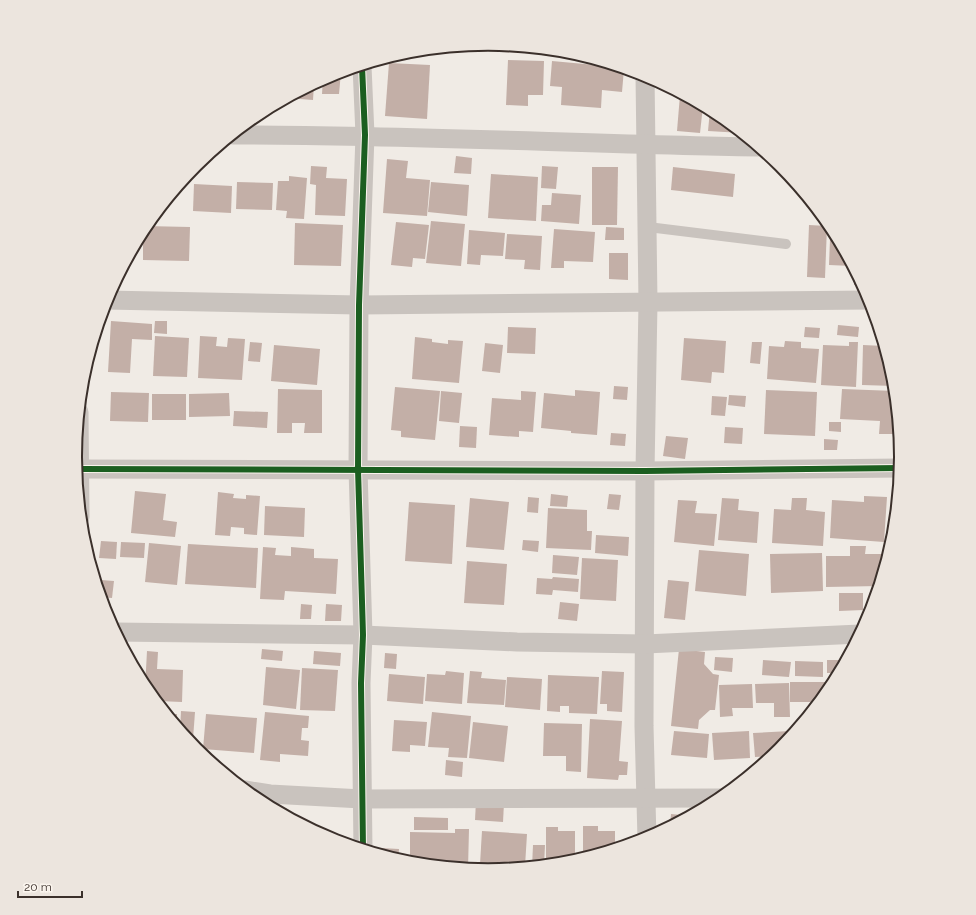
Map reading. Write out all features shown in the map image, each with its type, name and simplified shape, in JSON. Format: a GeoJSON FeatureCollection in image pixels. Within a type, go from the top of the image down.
{"type":"FeatureCollection","features":[{"type":"Feature","properties":{"kind":"street"},"geometry":{"type":"LineString","coordinates":[[362,71],[365,135],[359,305],[358,469],[363,635],[360,683],[363,844]]}},
{"type":"Feature","properties":{"kind":"street"},"geometry":{"type":"LineString","coordinates":[[645,83],[648,303],[644,644],[648,831]]}},
{"type":"Feature","properties":{"kind":"street"},"geometry":{"type":"LineString","coordinates":[[241,135],[365,135],[647,145],[750,147]]}},
{"type":"Feature","properties":{"kind":"street"},"geometry":{"type":"LineString","coordinates":[[113,300],[359,305],[863,300]]}},
{"type":"Feature","properties":{"kind":"street"},"geometry":{"type":"LineString","coordinates":[[82,469],[645,471],[894,468]]}},
{"type":"Feature","properties":{"kind":"street"},"geometry":{"type":"LineString","coordinates":[[121,632],[363,635],[517,642],[644,644],[854,634]]}},
{"type":"Feature","properties":{"kind":"street"},"geometry":{"type":"LineString","coordinates":[[258,792],[362,799],[646,800],[709,798]]}},
{"type":"Feature","properties":{"kind":"lane"},"geometry":{"type":"LineString","coordinates":[[648,227],[786,244]]}},
{"type":"Feature","properties":{"kind":"building"},"geometry":{"type":"Polygon","coordinates":[[[508,60],[544,61],[543,95],[528,95],[528,106],[506,105],[508,60]]]}},
{"type":"Feature","properties":{"kind":"building"},"geometry":{"type":"Polygon","coordinates":[[[552,61],[591,65],[624,75],[622,92],[602,90],[601,108],[561,105],[562,87],[550,86],[552,61]]]}},
{"type":"Feature","properties":{"kind":"building"},"geometry":{"type":"Polygon","coordinates":[[[389,64],[430,65],[427,119],[385,116],[389,64]]]}},
{"type":"Feature","properties":{"kind":"building"},"geometry":{"type":"Polygon","coordinates":[[[340,79],[339,94],[322,94],[323,86],[340,79]]]}},
{"type":"Feature","properties":{"kind":"building"},"geometry":{"type":"Polygon","coordinates":[[[314,90],[313,100],[297,99],[314,90]]]}},
{"type":"Feature","properties":{"kind":"building"},"geometry":{"type":"Polygon","coordinates":[[[680,99],[702,112],[700,133],[677,131],[680,99]]]}},
{"type":"Feature","properties":{"kind":"building"},"geometry":{"type":"Polygon","coordinates":[[[709,117],[731,132],[708,131],[709,117]]]}},
{"type":"Feature","properties":{"kind":"building"},"geometry":{"type":"Polygon","coordinates":[[[456,156],[472,158],[471,174],[454,173],[456,156]]]}},
{"type":"Feature","properties":{"kind":"building"},"geometry":{"type":"Polygon","coordinates":[[[387,159],[408,161],[406,178],[430,180],[427,216],[383,213],[387,159]]]}},
{"type":"Feature","properties":{"kind":"building"},"geometry":{"type":"Polygon","coordinates":[[[311,166],[327,167],[326,178],[347,179],[345,216],[315,215],[316,185],[310,184],[311,166]]]}},
{"type":"Feature","properties":{"kind":"building"},"geometry":{"type":"Polygon","coordinates":[[[542,166],[558,167],[556,189],[541,188],[542,166]]]}},
{"type":"Feature","properties":{"kind":"building"},"geometry":{"type":"Polygon","coordinates":[[[592,167],[618,167],[617,225],[592,225],[592,167]]]}},
{"type":"Feature","properties":{"kind":"building"},"geometry":{"type":"Polygon","coordinates":[[[673,167],[735,174],[733,197],[671,190],[673,167]]]}},
{"type":"Feature","properties":{"kind":"building"},"geometry":{"type":"Polygon","coordinates":[[[491,174],[538,177],[536,221],[488,218],[491,174]]]}},
{"type":"Feature","properties":{"kind":"building"},"geometry":{"type":"Polygon","coordinates":[[[289,176],[307,178],[304,219],[286,218],[287,211],[276,210],[278,181],[289,181],[289,176]]]}},
{"type":"Feature","properties":{"kind":"building"},"geometry":{"type":"Polygon","coordinates":[[[237,182],[273,183],[272,210],[236,209],[237,182]]]}},
{"type":"Feature","properties":{"kind":"building"},"geometry":{"type":"Polygon","coordinates":[[[431,182],[469,185],[467,216],[428,212],[431,182]]]}},
{"type":"Feature","properties":{"kind":"building"},"geometry":{"type":"Polygon","coordinates":[[[194,184],[232,186],[231,213],[193,211],[194,184]]]}},
{"type":"Feature","properties":{"kind":"building"},"geometry":{"type":"Polygon","coordinates":[[[552,193],[581,195],[579,224],[541,221],[542,205],[551,205],[552,193]]]}},
{"type":"Feature","properties":{"kind":"building"},"geometry":{"type":"Polygon","coordinates":[[[431,221],[465,224],[461,266],[426,263],[431,221]]]}},
{"type":"Feature","properties":{"kind":"building"},"geometry":{"type":"Polygon","coordinates":[[[396,222],[429,225],[425,259],[413,258],[412,267],[391,265],[396,222]]]}},
{"type":"Feature","properties":{"kind":"building"},"geometry":{"type":"Polygon","coordinates":[[[295,223],[343,225],[341,266],[294,265],[295,223]]]}},
{"type":"Feature","properties":{"kind":"building"},"geometry":{"type":"Polygon","coordinates":[[[809,225],[821,226],[827,233],[825,278],[807,277],[809,225]]]}},
{"type":"Feature","properties":{"kind":"building"},"geometry":{"type":"Polygon","coordinates":[[[154,226],[190,227],[189,261],[143,260],[143,243],[154,226]]]}},
{"type":"Feature","properties":{"kind":"building"},"geometry":{"type":"Polygon","coordinates":[[[606,227],[624,228],[624,240],[605,240],[606,227]]]}},
{"type":"Feature","properties":{"kind":"building"},"geometry":{"type":"Polygon","coordinates":[[[554,229],[595,232],[593,262],[564,261],[564,268],[551,268],[554,229]]]}},
{"type":"Feature","properties":{"kind":"building"},"geometry":{"type":"Polygon","coordinates":[[[469,230],[505,233],[503,256],[481,255],[480,265],[467,264],[469,230]]]}},
{"type":"Feature","properties":{"kind":"building"},"geometry":{"type":"Polygon","coordinates":[[[507,234],[542,236],[540,270],[524,269],[525,260],[505,259],[507,234]]]}},
{"type":"Feature","properties":{"kind":"building"},"geometry":{"type":"Polygon","coordinates":[[[830,239],[830,239],[846,266],[829,265],[830,239]]]}},
{"type":"Feature","properties":{"kind":"building"},"geometry":{"type":"Polygon","coordinates":[[[609,253],[628,253],[628,280],[609,279],[609,253]]]}},
{"type":"Feature","properties":{"kind":"building"},"geometry":{"type":"Polygon","coordinates":[[[111,321],[152,324],[152,340],[132,339],[130,373],[108,372],[111,321]]]}},
{"type":"Feature","properties":{"kind":"building"},"geometry":{"type":"Polygon","coordinates":[[[155,321],[167,321],[167,334],[154,333],[155,321]]]}},
{"type":"Feature","properties":{"kind":"building"},"geometry":{"type":"Polygon","coordinates":[[[838,325],[859,327],[858,337],[837,335],[838,325]]]}},
{"type":"Feature","properties":{"kind":"building"},"geometry":{"type":"Polygon","coordinates":[[[508,327],[536,328],[535,354],[507,353],[508,327]]]}},
{"type":"Feature","properties":{"kind":"building"},"geometry":{"type":"Polygon","coordinates":[[[805,327],[820,328],[819,338],[804,337],[805,327]]]}},
{"type":"Feature","properties":{"kind":"building"},"geometry":{"type":"Polygon","coordinates":[[[155,336],[189,338],[187,377],[153,376],[155,336]]]}},
{"type":"Feature","properties":{"kind":"building"},"geometry":{"type":"Polygon","coordinates":[[[200,336],[217,337],[216,346],[227,347],[228,338],[245,339],[242,380],[198,378],[200,336]]]}},
{"type":"Feature","properties":{"kind":"building"},"geometry":{"type":"Polygon","coordinates":[[[415,337],[432,339],[432,342],[448,344],[448,340],[463,341],[459,383],[412,379],[415,337]]]}},
{"type":"Feature","properties":{"kind":"building"},"geometry":{"type":"Polygon","coordinates":[[[684,338],[726,341],[724,373],[712,372],[711,383],[681,380],[684,338]]]}},
{"type":"Feature","properties":{"kind":"building"},"geometry":{"type":"Polygon","coordinates":[[[785,341],[801,342],[801,348],[819,349],[816,383],[767,379],[769,346],[784,347],[785,341]]]}},
{"type":"Feature","properties":{"kind":"building"},"geometry":{"type":"Polygon","coordinates":[[[250,342],[262,343],[260,362],[248,361],[250,342]]]}},
{"type":"Feature","properties":{"kind":"building"},"geometry":{"type":"Polygon","coordinates":[[[752,342],[762,342],[760,364],[750,363],[752,342]]]}},
{"type":"Feature","properties":{"kind":"building"},"geometry":{"type":"Polygon","coordinates":[[[849,342],[858,342],[856,387],[821,385],[823,345],[849,346],[849,342]]]}},
{"type":"Feature","properties":{"kind":"building"},"geometry":{"type":"Polygon","coordinates":[[[485,343],[503,345],[500,373],[482,371],[485,343]]]}},
{"type":"Feature","properties":{"kind":"building"},"geometry":{"type":"Polygon","coordinates":[[[274,345],[320,349],[317,385],[271,381],[274,345]]]}},
{"type":"Feature","properties":{"kind":"building"},"geometry":{"type":"Polygon","coordinates":[[[863,345],[879,346],[888,386],[862,385],[863,345]]]}},
{"type":"Feature","properties":{"kind":"building"},"geometry":{"type":"Polygon","coordinates":[[[614,386],[628,387],[627,400],[613,399],[614,386]]]}},
{"type":"Feature","properties":{"kind":"building"},"geometry":{"type":"Polygon","coordinates":[[[395,387],[440,391],[435,440],[401,437],[401,431],[391,430],[395,387]]]}},
{"type":"Feature","properties":{"kind":"building"},"geometry":{"type":"Polygon","coordinates":[[[278,389],[322,390],[322,433],[304,433],[305,423],[292,423],[292,433],[277,433],[278,389]]]}},
{"type":"Feature","properties":{"kind":"building"},"geometry":{"type":"Polygon","coordinates":[[[842,389],[889,391],[893,434],[879,434],[880,421],[840,419],[842,389]]]}},
{"type":"Feature","properties":{"kind":"building"},"geometry":{"type":"Polygon","coordinates":[[[575,390],[600,392],[597,435],[571,433],[571,431],[541,428],[544,393],[575,396],[575,390]]]}},
{"type":"Feature","properties":{"kind":"building"},"geometry":{"type":"Polygon","coordinates":[[[766,390],[817,392],[815,436],[764,434],[766,390]]]}},
{"type":"Feature","properties":{"kind":"building"},"geometry":{"type":"Polygon","coordinates":[[[441,391],[462,393],[459,423],[439,421],[441,391]]]}},
{"type":"Feature","properties":{"kind":"building"},"geometry":{"type":"Polygon","coordinates":[[[521,391],[536,392],[533,432],[519,431],[519,437],[489,435],[492,398],[521,400],[521,391]]]}},
{"type":"Feature","properties":{"kind":"building"},"geometry":{"type":"Polygon","coordinates":[[[111,392],[149,393],[148,422],[110,421],[111,392]]]}},
{"type":"Feature","properties":{"kind":"building"},"geometry":{"type":"Polygon","coordinates":[[[229,393],[230,416],[189,417],[189,394],[229,393]]]}},
{"type":"Feature","properties":{"kind":"building"},"geometry":{"type":"Polygon","coordinates":[[[152,394],[186,394],[186,420],[152,420],[152,394]]]}},
{"type":"Feature","properties":{"kind":"building"},"geometry":{"type":"Polygon","coordinates":[[[729,395],[746,396],[745,407],[728,405],[729,395]]]}},
{"type":"Feature","properties":{"kind":"building"},"geometry":{"type":"Polygon","coordinates":[[[712,396],[727,397],[725,416],[711,415],[712,396]]]}},
{"type":"Feature","properties":{"kind":"building"},"geometry":{"type":"Polygon","coordinates":[[[234,411],[268,412],[267,428],[233,426],[234,411]]]}},
{"type":"Feature","properties":{"kind":"building"},"geometry":{"type":"Polygon","coordinates":[[[829,422],[841,422],[841,432],[829,431],[829,422]]]}},
{"type":"Feature","properties":{"kind":"building"},"geometry":{"type":"Polygon","coordinates":[[[460,426],[477,427],[476,448],[459,447],[460,426]]]}},
{"type":"Feature","properties":{"kind":"building"},"geometry":{"type":"Polygon","coordinates":[[[725,427],[743,428],[742,444],[724,443],[725,427]]]}},
{"type":"Feature","properties":{"kind":"building"},"geometry":{"type":"Polygon","coordinates":[[[611,433],[626,434],[625,446],[610,445],[611,433]]]}},
{"type":"Feature","properties":{"kind":"building"},"geometry":{"type":"Polygon","coordinates":[[[666,436],[688,438],[685,459],[663,456],[666,436]]]}},
{"type":"Feature","properties":{"kind":"building"},"geometry":{"type":"Polygon","coordinates":[[[824,439],[838,440],[837,450],[824,450],[824,439]]]}},
{"type":"Feature","properties":{"kind":"building"},"geometry":{"type":"Polygon","coordinates":[[[135,491],[166,494],[163,520],[177,522],[175,537],[131,533],[135,491]]]}},
{"type":"Feature","properties":{"kind":"building"},"geometry":{"type":"Polygon","coordinates":[[[218,492],[234,494],[233,498],[246,499],[246,495],[260,496],[257,535],[244,534],[244,528],[231,527],[230,536],[215,535],[218,492]]]}},
{"type":"Feature","properties":{"kind":"building"},"geometry":{"type":"Polygon","coordinates":[[[551,494],[568,496],[567,507],[550,506],[551,494]]]}},
{"type":"Feature","properties":{"kind":"building"},"geometry":{"type":"Polygon","coordinates":[[[609,494],[621,495],[619,510],[607,509],[609,494]]]}},
{"type":"Feature","properties":{"kind":"building"},"geometry":{"type":"Polygon","coordinates":[[[864,496],[887,497],[884,542],[830,538],[832,500],[864,502],[864,496]]]}},
{"type":"Feature","properties":{"kind":"building"},"geometry":{"type":"Polygon","coordinates":[[[528,497],[539,498],[538,513],[527,512],[528,497]]]}},
{"type":"Feature","properties":{"kind":"building"},"geometry":{"type":"Polygon","coordinates":[[[470,498],[509,502],[504,550],[466,547],[470,498]]]}},
{"type":"Feature","properties":{"kind":"building"},"geometry":{"type":"Polygon","coordinates":[[[722,498],[739,499],[738,510],[759,512],[757,543],[718,540],[722,498]]]}},
{"type":"Feature","properties":{"kind":"building"},"geometry":{"type":"Polygon","coordinates":[[[792,498],[807,498],[806,510],[825,512],[823,546],[772,543],[774,509],[791,510],[792,498]]]}},
{"type":"Feature","properties":{"kind":"building"},"geometry":{"type":"Polygon","coordinates":[[[678,500],[697,501],[695,513],[717,514],[714,546],[674,542],[678,500]]]}},
{"type":"Feature","properties":{"kind":"building"},"geometry":{"type":"Polygon","coordinates":[[[409,502],[455,505],[452,564],[405,561],[409,502]]]}},
{"type":"Feature","properties":{"kind":"building"},"geometry":{"type":"Polygon","coordinates":[[[265,506],[305,508],[304,537],[264,535],[265,506]]]}},
{"type":"Feature","properties":{"kind":"building"},"geometry":{"type":"Polygon","coordinates":[[[548,508],[587,510],[587,531],[592,531],[591,550],[546,548],[548,508]]]}},
{"type":"Feature","properties":{"kind":"building"},"geometry":{"type":"Polygon","coordinates":[[[596,535],[629,537],[628,556],[595,553],[596,535]]]}},
{"type":"Feature","properties":{"kind":"building"},"geometry":{"type":"Polygon","coordinates":[[[523,540],[539,541],[538,552],[522,550],[523,540]]]}},
{"type":"Feature","properties":{"kind":"building"},"geometry":{"type":"Polygon","coordinates":[[[101,541],[117,542],[116,559],[99,558],[101,541]]]}},
{"type":"Feature","properties":{"kind":"building"},"geometry":{"type":"Polygon","coordinates":[[[121,542],[145,543],[144,558],[120,557],[121,542]]]}},
{"type":"Feature","properties":{"kind":"building"},"geometry":{"type":"Polygon","coordinates":[[[149,543],[181,546],[177,585],[145,582],[149,543]]]}},
{"type":"Feature","properties":{"kind":"building"},"geometry":{"type":"Polygon","coordinates":[[[188,544],[258,548],[256,588],[185,584],[188,544]]]}},
{"type":"Feature","properties":{"kind":"building"},"geometry":{"type":"Polygon","coordinates":[[[850,546],[866,546],[865,554],[883,554],[874,586],[826,587],[826,556],[850,556],[850,546]]]}},
{"type":"Feature","properties":{"kind":"building"},"geometry":{"type":"Polygon","coordinates":[[[263,547],[276,548],[275,555],[291,556],[291,547],[314,549],[314,558],[338,559],[336,594],[285,591],[284,600],[260,599],[263,547]]]}},
{"type":"Feature","properties":{"kind":"building"},"geometry":{"type":"Polygon","coordinates":[[[699,550],[749,554],[746,596],[695,591],[699,550]]]}},
{"type":"Feature","properties":{"kind":"building"},"geometry":{"type":"Polygon","coordinates":[[[822,553],[823,591],[771,593],[770,554],[822,553]]]}},
{"type":"Feature","properties":{"kind":"building"},"geometry":{"type":"Polygon","coordinates":[[[553,555],[579,557],[577,575],[552,573],[553,555]]]}},
{"type":"Feature","properties":{"kind":"building"},"geometry":{"type":"Polygon","coordinates":[[[582,558],[618,560],[616,601],[580,599],[582,558]]]}},
{"type":"Feature","properties":{"kind":"building"},"geometry":{"type":"Polygon","coordinates":[[[467,561],[507,564],[504,605],[464,603],[467,561]]]}},
{"type":"Feature","properties":{"kind":"building"},"geometry":{"type":"Polygon","coordinates":[[[553,577],[579,579],[578,592],[553,590],[552,595],[536,594],[537,578],[552,579],[553,577]]]}},
{"type":"Feature","properties":{"kind":"building"},"geometry":{"type":"Polygon","coordinates":[[[101,580],[114,581],[112,598],[106,598],[101,580]]]}},
{"type":"Feature","properties":{"kind":"building"},"geometry":{"type":"Polygon","coordinates":[[[668,580],[689,582],[685,620],[664,618],[668,580]]]}},
{"type":"Feature","properties":{"kind":"building"},"geometry":{"type":"Polygon","coordinates":[[[839,593],[863,593],[863,610],[839,611],[839,593]]]}},
{"type":"Feature","properties":{"kind":"building"},"geometry":{"type":"Polygon","coordinates":[[[560,602],[579,604],[577,621],[558,619],[560,602]]]}},
{"type":"Feature","properties":{"kind":"building"},"geometry":{"type":"Polygon","coordinates":[[[301,604],[312,605],[311,619],[300,619],[301,604]]]}},
{"type":"Feature","properties":{"kind":"building"},"geometry":{"type":"Polygon","coordinates":[[[326,604],[342,605],[341,621],[325,621],[326,604]]]}},
{"type":"Feature","properties":{"kind":"building"},"geometry":{"type":"Polygon","coordinates":[[[262,649],[283,651],[282,661],[261,659],[262,649]]]}},
{"type":"Feature","properties":{"kind":"building"},"geometry":{"type":"Polygon","coordinates":[[[679,649],[705,652],[704,664],[713,674],[719,675],[715,710],[710,710],[699,720],[698,729],[671,726],[679,649]]]}},
{"type":"Feature","properties":{"kind":"building"},"geometry":{"type":"Polygon","coordinates":[[[147,651],[158,652],[157,669],[183,670],[182,702],[163,701],[146,676],[147,651]]]}},
{"type":"Feature","properties":{"kind":"building"},"geometry":{"type":"Polygon","coordinates":[[[314,651],[341,653],[340,666],[313,664],[314,651]]]}},
{"type":"Feature","properties":{"kind":"building"},"geometry":{"type":"Polygon","coordinates":[[[385,653],[397,654],[396,669],[384,668],[385,653]]]}},
{"type":"Feature","properties":{"kind":"building"},"geometry":{"type":"Polygon","coordinates":[[[715,657],[733,658],[732,672],[714,670],[715,657]]]}},
{"type":"Feature","properties":{"kind":"building"},"geometry":{"type":"Polygon","coordinates":[[[763,660],[791,662],[789,677],[762,675],[763,660]]]}},
{"type":"Feature","properties":{"kind":"building"},"geometry":{"type":"Polygon","coordinates":[[[827,660],[840,660],[832,673],[827,673],[827,660]]]}},
{"type":"Feature","properties":{"kind":"building"},"geometry":{"type":"Polygon","coordinates":[[[795,661],[823,662],[823,677],[795,676],[795,661]]]}},
{"type":"Feature","properties":{"kind":"building"},"geometry":{"type":"Polygon","coordinates":[[[266,667],[300,670],[296,709],[263,705],[266,667]]]}},
{"type":"Feature","properties":{"kind":"building"},"geometry":{"type":"Polygon","coordinates":[[[302,668],[338,670],[335,711],[300,710],[302,668]]]}},
{"type":"Feature","properties":{"kind":"building"},"geometry":{"type":"Polygon","coordinates":[[[446,671],[464,673],[462,704],[425,701],[427,674],[445,675],[446,671]]]}},
{"type":"Feature","properties":{"kind":"building"},"geometry":{"type":"Polygon","coordinates":[[[470,671],[482,672],[481,678],[506,680],[504,705],[467,703],[470,671]]]}},
{"type":"Feature","properties":{"kind":"building"},"geometry":{"type":"Polygon","coordinates":[[[602,671],[624,672],[622,712],[607,711],[607,704],[600,704],[602,671]]]}},
{"type":"Feature","properties":{"kind":"building"},"geometry":{"type":"Polygon","coordinates":[[[389,674],[425,677],[423,704],[387,701],[389,674]]]}},
{"type":"Feature","properties":{"kind":"building"},"geometry":{"type":"Polygon","coordinates":[[[548,675],[599,677],[597,714],[569,713],[569,706],[560,706],[560,712],[547,711],[548,675]]]}},
{"type":"Feature","properties":{"kind":"building"},"geometry":{"type":"Polygon","coordinates":[[[507,677],[542,679],[540,710],[505,707],[507,677]]]}},
{"type":"Feature","properties":{"kind":"building"},"geometry":{"type":"Polygon","coordinates":[[[790,682],[826,682],[811,704],[811,702],[790,702],[790,682]]]}},
{"type":"Feature","properties":{"kind":"building"},"geometry":{"type":"Polygon","coordinates":[[[789,683],[790,717],[774,717],[774,703],[756,703],[755,684],[789,683]]]}},
{"type":"Feature","properties":{"kind":"building"},"geometry":{"type":"Polygon","coordinates":[[[752,684],[753,708],[732,708],[733,716],[720,717],[719,685],[752,684]]]}},
{"type":"Feature","properties":{"kind":"building"},"geometry":{"type":"Polygon","coordinates":[[[181,711],[195,712],[193,737],[180,724],[181,711]]]}},
{"type":"Feature","properties":{"kind":"building"},"geometry":{"type":"Polygon","coordinates":[[[265,712],[309,716],[308,728],[302,728],[301,740],[309,741],[308,756],[280,754],[280,762],[260,760],[265,712]]]}},
{"type":"Feature","properties":{"kind":"building"},"geometry":{"type":"Polygon","coordinates":[[[432,712],[471,716],[467,758],[448,757],[449,748],[428,747],[432,712]]]}},
{"type":"Feature","properties":{"kind":"building"},"geometry":{"type":"Polygon","coordinates":[[[173,714],[177,714],[177,719],[173,714]]]}},
{"type":"Feature","properties":{"kind":"building"},"geometry":{"type":"Polygon","coordinates":[[[206,714],[257,718],[254,753],[205,749],[203,747],[206,714]]]}},
{"type":"Feature","properties":{"kind":"building"},"geometry":{"type":"Polygon","coordinates":[[[590,719],[622,721],[619,761],[628,762],[627,775],[619,775],[618,780],[587,778],[590,719]]]}},
{"type":"Feature","properties":{"kind":"building"},"geometry":{"type":"Polygon","coordinates":[[[394,720],[427,722],[425,746],[410,745],[410,752],[392,751],[394,720]]]}},
{"type":"Feature","properties":{"kind":"building"},"geometry":{"type":"Polygon","coordinates":[[[473,722],[508,726],[504,762],[469,758],[473,722]]]}},
{"type":"Feature","properties":{"kind":"building"},"geometry":{"type":"Polygon","coordinates":[[[544,723],[582,724],[581,772],[566,771],[566,756],[543,756],[544,723]]]}},
{"type":"Feature","properties":{"kind":"building"},"geometry":{"type":"Polygon","coordinates":[[[674,731],[709,734],[707,758],[671,755],[674,731]]]}},
{"type":"Feature","properties":{"kind":"building"},"geometry":{"type":"Polygon","coordinates":[[[749,731],[750,758],[714,760],[712,733],[749,731]]]}},
{"type":"Feature","properties":{"kind":"building"},"geometry":{"type":"Polygon","coordinates":[[[789,731],[763,757],[755,757],[753,733],[789,731]]]}},
{"type":"Feature","properties":{"kind":"building"},"geometry":{"type":"Polygon","coordinates":[[[446,760],[463,762],[462,777],[445,775],[446,760]]]}},
{"type":"Feature","properties":{"kind":"building"},"geometry":{"type":"Polygon","coordinates":[[[476,801],[504,803],[503,822],[475,820],[476,801]]]}},
{"type":"Feature","properties":{"kind":"building"},"geometry":{"type":"Polygon","coordinates":[[[671,814],[681,815],[670,821],[671,814]]]}},
{"type":"Feature","properties":{"kind":"building"},"geometry":{"type":"Polygon","coordinates":[[[414,817],[448,818],[448,830],[414,830],[414,817]]]}},
{"type":"Feature","properties":{"kind":"building"},"geometry":{"type":"Polygon","coordinates":[[[583,826],[598,826],[598,831],[615,831],[615,843],[583,852],[583,826]]]}},
{"type":"Feature","properties":{"kind":"building"},"geometry":{"type":"Polygon","coordinates":[[[546,827],[558,827],[558,831],[575,831],[575,854],[546,860],[546,827]]]}},
{"type":"Feature","properties":{"kind":"building"},"geometry":{"type":"Polygon","coordinates":[[[455,829],[469,829],[468,863],[435,861],[410,856],[410,832],[455,833],[455,829]]]}},
{"type":"Feature","properties":{"kind":"building"},"geometry":{"type":"Polygon","coordinates":[[[482,831],[527,834],[525,862],[480,864],[482,831]]]}},
{"type":"Feature","properties":{"kind":"building"},"geometry":{"type":"Polygon","coordinates":[[[533,845],[545,845],[544,860],[532,862],[533,845]]]}},
{"type":"Feature","properties":{"kind":"building"},"geometry":{"type":"Polygon","coordinates":[[[381,848],[399,849],[399,854],[383,850],[381,848]]]}},
{"type":"Feature","properties":{"kind":"cycle path"},"geometry":{"type":"LineString","coordinates":[[362,71],[365,135],[359,305],[358,469],[363,635],[361,683],[363,844]]}},
{"type":"Feature","properties":{"kind":"cycle path"},"geometry":{"type":"LineString","coordinates":[[82,469],[645,471],[894,468]]}}]}
